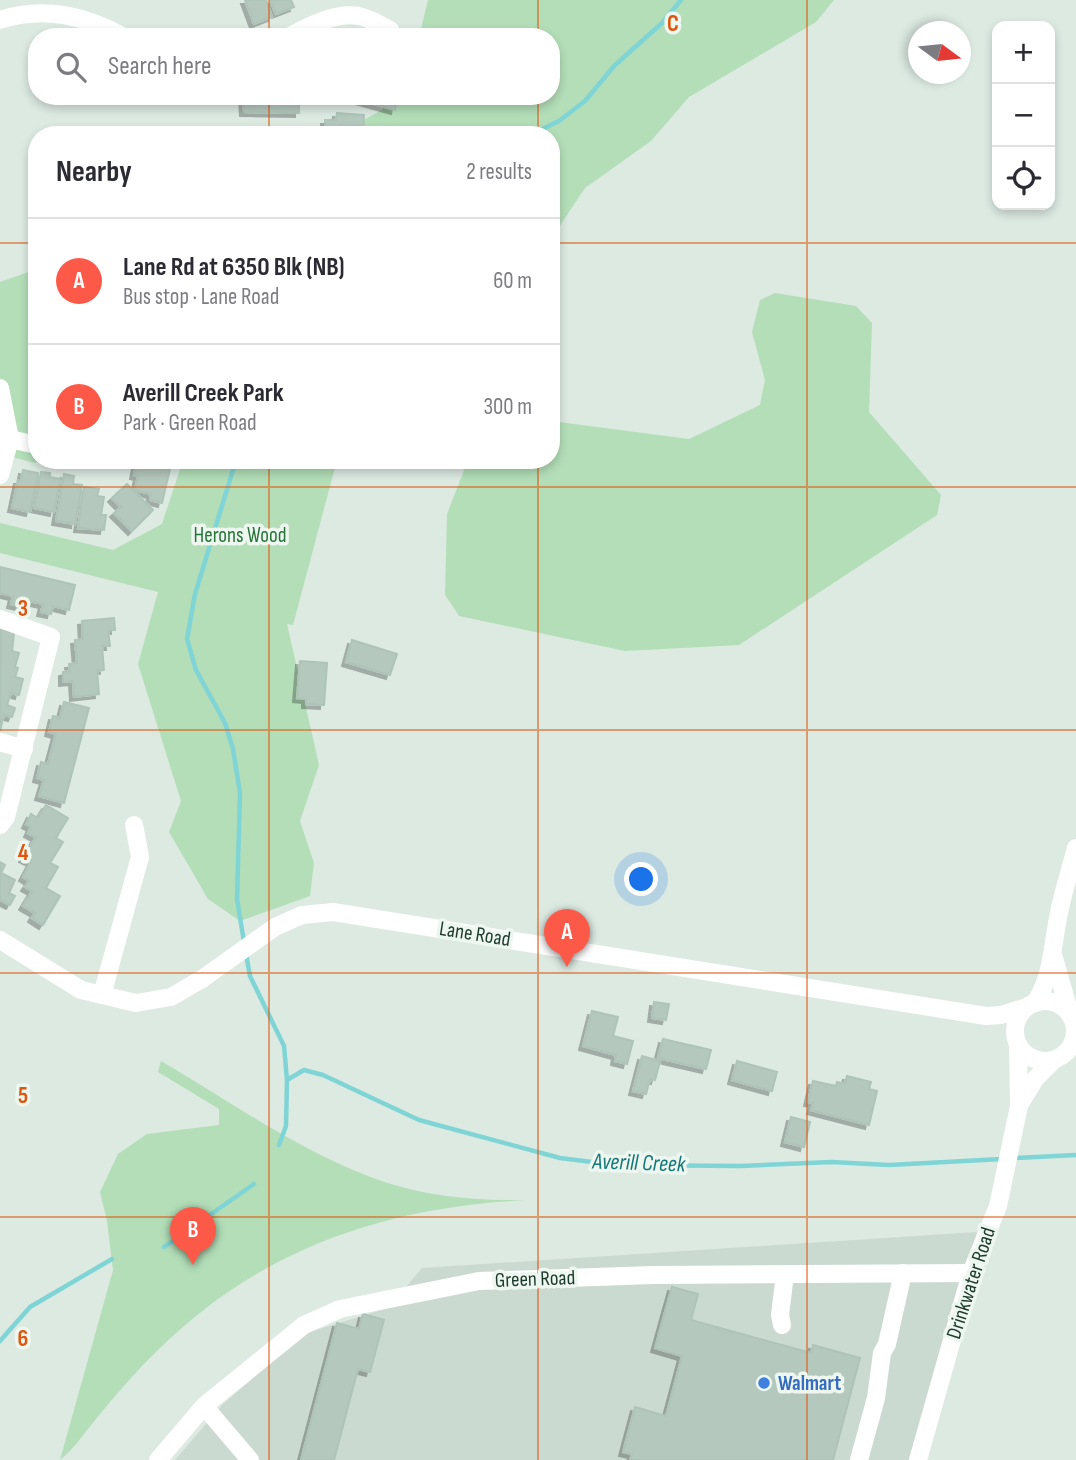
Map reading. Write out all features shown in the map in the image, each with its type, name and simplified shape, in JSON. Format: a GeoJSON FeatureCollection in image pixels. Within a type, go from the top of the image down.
{"type":"FeatureCollection","features":[{"type":"Feature","properties":{"kind":"street"},"geometry":{"type":"LineString","coordinates":[[0,20],[15,15],[54,12],[82,17],[105,28]]}},
{"type":"Feature","properties":{"kind":"street"},"geometry":{"type":"LineString","coordinates":[[307,28],[343,16],[360,16],[386,28]]}},
{"type":"Feature","properties":{"kind":"street"},"geometry":{"type":"LineString","coordinates":[[0,388],[5,438],[0,475]]}},
{"type":"Feature","properties":{"kind":"street"},"geometry":{"type":"LineString","coordinates":[[5,438],[28,442]]}},
{"type":"Feature","properties":{"kind":"street"},"geometry":{"type":"LineString","coordinates":[[0,619],[51,637],[6,817],[0,825]]}},
{"type":"Feature","properties":{"kind":"street"},"geometry":{"type":"LineString","coordinates":[[0,742],[24,749]]}},
{"type":"Feature","properties":{"kind":"street"},"geometry":{"type":"LineString","coordinates":[[102,995],[140,857],[134,825]]}},
{"type":"Feature","properties":{"kind":"street"},"geometry":{"type":"LineString","coordinates":[[1053,955],[1075,1032],[1073,1041],[1062,1056],[1043,1061],[1024,1053],[1017,1042],[1017,1021],[1044,986],[1076,848]]}},
{"type":"Feature","properties":{"kind":"street","name":"Lane Road"},"geometry":{"type":"LineString","coordinates":[[0,940],[81,990],[136,1003],[171,997],[202,979],[275,927],[302,915],[333,912],[986,1016],[1001,1015],[1031,1005]]}},
{"type":"Feature","properties":{"kind":"street"},"geometry":{"type":"LineString","coordinates":[[1031,1005],[1054,1003],[1069,1014]]}},
{"type":"Feature","properties":{"kind":"street","name":"Lane Road"},"geometry":{"type":"LineString","coordinates":[[986,1016],[998,1023],[1017,1042]]}},
{"type":"Feature","properties":{"kind":"street","name":"Drinkwater Road"},"geometry":{"type":"LineString","coordinates":[[918,1460],[971,1273],[998,1206],[1019,1105],[1017,1042]]}},
{"type":"Feature","properties":{"kind":"street","name":"Drinkwater Road"},"geometry":{"type":"LineString","coordinates":[[1019,1105],[1035,1079],[1054,1060]]}},
{"type":"Feature","properties":{"kind":"street"},"geometry":{"type":"LineString","coordinates":[[859,1460],[876,1398],[882,1353],[887,1344],[903,1273]]}},
{"type":"Feature","properties":{"kind":"street","name":"Green Road"},"geometry":{"type":"LineString","coordinates":[[159,1460],[204,1406],[304,1325],[340,1309],[479,1281],[653,1275],[971,1273]]}},
{"type":"Feature","properties":{"kind":"street"},"geometry":{"type":"LineString","coordinates":[[782,1325],[780,1315],[785,1274]]}},
{"type":"Feature","properties":{"kind":"street"},"geometry":{"type":"LineString","coordinates":[[204,1406],[250,1460]]}},
{"type":"Feature","properties":{"kind":"shaded area"},"geometry":{"type":"Polygon","coordinates":[[[977,1232],[914,1460],[175,1460],[223,1404],[306,1333],[388,1308],[422,1268],[977,1232]]]}},
{"type":"Feature","properties":{"kind":"green space"},"geometry":{"type":"Polygon","coordinates":[[[428,0],[834,0],[816,22],[689,97],[651,141],[585,188],[560,226],[560,126],[352,126],[386,105],[560,105],[560,28],[421,28],[428,0]]]}},
{"type":"Feature","properties":{"kind":"green space"},"geometry":{"type":"Polygon","coordinates":[[[28,272],[28,461],[0,454],[0,282],[28,272]]]}},
{"type":"Feature","properties":{"kind":"green space"},"geometry":{"type":"Polygon","coordinates":[[[775,293],[856,306],[872,323],[869,412],[941,495],[937,515],[739,645],[625,651],[459,616],[445,595],[447,514],[464,469],[560,469],[560,422],[689,439],[760,405],[765,380],[752,332],[760,300],[775,293]]]}},
{"type":"Feature","properties":{"kind":"green space","name":"Herons Wood"},"geometry":{"type":"Polygon","coordinates":[[[180,469],[335,469],[293,625],[287,624],[319,765],[300,821],[314,863],[310,896],[240,921],[208,899],[169,832],[181,801],[138,664],[158,592],[0,553],[0,523],[113,550],[162,524],[180,469]]]}},
{"type":"Feature","properties":{"kind":"green space"},"geometry":{"type":"Polygon","coordinates":[[[161,1061],[288,1138],[368,1176],[426,1193],[527,1200],[424,1212],[329,1239],[284,1259],[240,1284],[199,1314],[159,1349],[124,1385],[60,1460],[113,1270],[107,1221],[100,1192],[118,1154],[147,1134],[219,1125],[219,1109],[158,1072],[161,1061]]]}},
{"type":"Feature","properties":{"kind":"building"},"geometry":{"type":"Polygon","coordinates":[[[245,0],[266,0],[272,17],[254,24],[245,0]]]}},
{"type":"Feature","properties":{"kind":"building"},"geometry":{"type":"Polygon","coordinates":[[[270,0],[291,0],[294,7],[276,14],[270,0]]]}},
{"type":"Feature","properties":{"kind":"building"},"geometry":{"type":"Polygon","coordinates":[[[244,105],[299,105],[299,113],[244,112],[244,105]]]}},
{"type":"Feature","properties":{"kind":"building"},"geometry":{"type":"Polygon","coordinates":[[[377,105],[396,105],[395,110],[377,105]]]}},
{"type":"Feature","properties":{"kind":"building"},"geometry":{"type":"Polygon","coordinates":[[[337,113],[364,115],[363,126],[325,126],[325,120],[336,120],[337,113]]]}},
{"type":"Feature","properties":{"kind":"building"},"geometry":{"type":"Polygon","coordinates":[[[135,469],[170,469],[162,503],[150,500],[151,494],[135,490],[138,476],[134,475],[135,469]]]}},
{"type":"Feature","properties":{"kind":"building"},"geometry":{"type":"Polygon","coordinates":[[[23,470],[38,473],[30,512],[12,508],[23,470]]]}},
{"type":"Feature","properties":{"kind":"building"},"geometry":{"type":"Polygon","coordinates":[[[41,472],[50,473],[50,477],[60,479],[54,512],[34,508],[41,472]]]}},
{"type":"Feature","properties":{"kind":"building"},"geometry":{"type":"Polygon","coordinates":[[[64,474],[74,476],[73,484],[82,485],[75,524],[56,521],[64,474]]]}},
{"type":"Feature","properties":{"kind":"building"},"geometry":{"type":"Polygon","coordinates":[[[127,484],[153,510],[132,531],[114,513],[121,507],[112,498],[127,484]]]}},
{"type":"Feature","properties":{"kind":"building"},"geometry":{"type":"Polygon","coordinates":[[[84,487],[99,489],[97,496],[104,497],[101,515],[106,515],[104,530],[78,528],[84,487]]]}},
{"type":"Feature","properties":{"kind":"building"},"geometry":{"type":"Polygon","coordinates":[[[0,567],[75,585],[69,610],[53,606],[51,614],[41,612],[43,604],[30,601],[28,608],[11,604],[13,596],[0,593],[0,567]]]}},
{"type":"Feature","properties":{"kind":"building"},"geometry":{"type":"Polygon","coordinates":[[[114,618],[115,630],[108,630],[110,646],[102,646],[104,670],[97,671],[99,694],[74,697],[73,681],[63,682],[63,672],[70,671],[69,664],[77,663],[75,640],[83,639],[82,621],[114,618]]]}},
{"type":"Feature","properties":{"kind":"building"},"geometry":{"type":"Polygon","coordinates":[[[1,629],[14,633],[12,651],[19,653],[15,677],[23,679],[19,695],[11,693],[7,705],[15,708],[12,717],[4,715],[0,731],[1,629]]]}},
{"type":"Feature","properties":{"kind":"building"},"geometry":{"type":"Polygon","coordinates":[[[352,640],[397,654],[390,675],[346,662],[352,640]]]}},
{"type":"Feature","properties":{"kind":"building"},"geometry":{"type":"Polygon","coordinates":[[[300,661],[327,663],[324,705],[306,704],[306,699],[297,698],[300,661]]]}},
{"type":"Feature","properties":{"kind":"building"},"geometry":{"type":"Polygon","coordinates":[[[64,702],[89,708],[64,803],[39,796],[44,780],[37,778],[41,762],[48,764],[56,734],[49,732],[53,716],[60,718],[64,702]]]}},
{"type":"Feature","properties":{"kind":"building"},"geometry":{"type":"Polygon","coordinates":[[[46,805],[68,818],[56,838],[63,842],[50,863],[58,867],[46,888],[60,896],[43,925],[32,918],[35,913],[23,906],[32,891],[25,887],[29,881],[23,877],[31,862],[23,858],[36,837],[28,833],[31,827],[26,824],[31,814],[38,818],[46,805]]]}},
{"type":"Feature","properties":{"kind":"building"},"geometry":{"type":"Polygon","coordinates":[[[0,862],[5,865],[1,873],[15,880],[9,893],[15,896],[10,905],[0,900],[0,862]]]}},
{"type":"Feature","properties":{"kind":"building"},"geometry":{"type":"Polygon","coordinates":[[[654,1002],[669,1004],[666,1020],[652,1018],[654,1002]]]}},
{"type":"Feature","properties":{"kind":"building"},"geometry":{"type":"Polygon","coordinates":[[[592,1011],[618,1017],[613,1036],[633,1041],[627,1064],[615,1061],[616,1055],[583,1046],[592,1011]]]}},
{"type":"Feature","properties":{"kind":"building"},"geometry":{"type":"Polygon","coordinates":[[[663,1039],[711,1050],[706,1069],[658,1058],[663,1039]]]}},
{"type":"Feature","properties":{"kind":"building"},"geometry":{"type":"Polygon","coordinates":[[[642,1056],[660,1061],[655,1080],[650,1079],[646,1094],[633,1091],[642,1056]]]}},
{"type":"Feature","properties":{"kind":"building"},"geometry":{"type":"Polygon","coordinates":[[[737,1061],[777,1072],[772,1091],[732,1080],[737,1061]]]}},
{"type":"Feature","properties":{"kind":"building"},"geometry":{"type":"Polygon","coordinates":[[[847,1076],[871,1082],[869,1089],[877,1091],[869,1125],[811,1110],[813,1103],[808,1102],[813,1081],[836,1086],[837,1082],[845,1084],[847,1076]]]}},
{"type":"Feature","properties":{"kind":"building"},"geometry":{"type":"Polygon","coordinates":[[[791,1117],[810,1122],[804,1147],[785,1142],[791,1117]]]}},
{"type":"Feature","properties":{"kind":"building","name":"Walmart"},"geometry":{"type":"Polygon","coordinates":[[[672,1287],[698,1294],[691,1320],[811,1353],[813,1345],[860,1358],[833,1460],[630,1460],[632,1454],[623,1452],[635,1407],[666,1416],[682,1356],[655,1348],[672,1287]]]}},
{"type":"Feature","properties":{"kind":"building"},"geometry":{"type":"Polygon","coordinates":[[[363,1314],[384,1320],[370,1372],[358,1369],[334,1460],[301,1460],[337,1323],[359,1329],[363,1314]]]}},
{"type":"Feature","properties":{"kind":"waterway"},"geometry":{"type":"LineString","coordinates":[[549,126],[585,101],[614,66],[662,23],[681,0]]}},
{"type":"Feature","properties":{"kind":"waterway"},"geometry":{"type":"LineString","coordinates":[[233,469],[195,594],[187,639],[196,670],[225,723],[233,749],[240,793],[237,899],[244,942]]}},
{"type":"Feature","properties":{"kind":"waterway"},"geometry":{"type":"LineString","coordinates":[[246,954],[250,976],[284,1046],[287,1080],[286,1126],[279,1145]]}},
{"type":"Feature","properties":{"kind":"waterway","name":"Averill Creek"},"geometry":{"type":"LineString","coordinates":[[287,1080],[304,1070],[323,1075],[419,1120],[560,1158],[616,1165],[741,1166],[831,1162],[889,1165],[1002,1159]]}},
{"type":"Feature","properties":{"kind":"waterway","name":"Averill Creek"},"geometry":{"type":"LineString","coordinates":[[1014,1158],[1076,1155]]}},
{"type":"Feature","properties":{"kind":"waterway","name":"Averill Creek"},"geometry":{"type":"LineString","coordinates":[[164,1247],[254,1184]]}},
{"type":"Feature","properties":{"kind":"waterway","name":"Averill Creek"},"geometry":{"type":"LineString","coordinates":[[0,1341],[30,1307],[112,1259]]}},
{"type":"Feature","properties":{"kind":"place","name":"Lane Rd at 6350 Blk (NB)"},"geometry":{"type":"Point","coordinates":[567,967]}},
{"type":"Feature","properties":{"kind":"place","name":"Averill Creek Park"},"geometry":{"type":"Point","coordinates":[193,1265]}},
{"type":"Feature","properties":{"kind":"place","name":"Walmart"},"geometry":{"type":"Point","coordinates":[764,1383]}}]}
